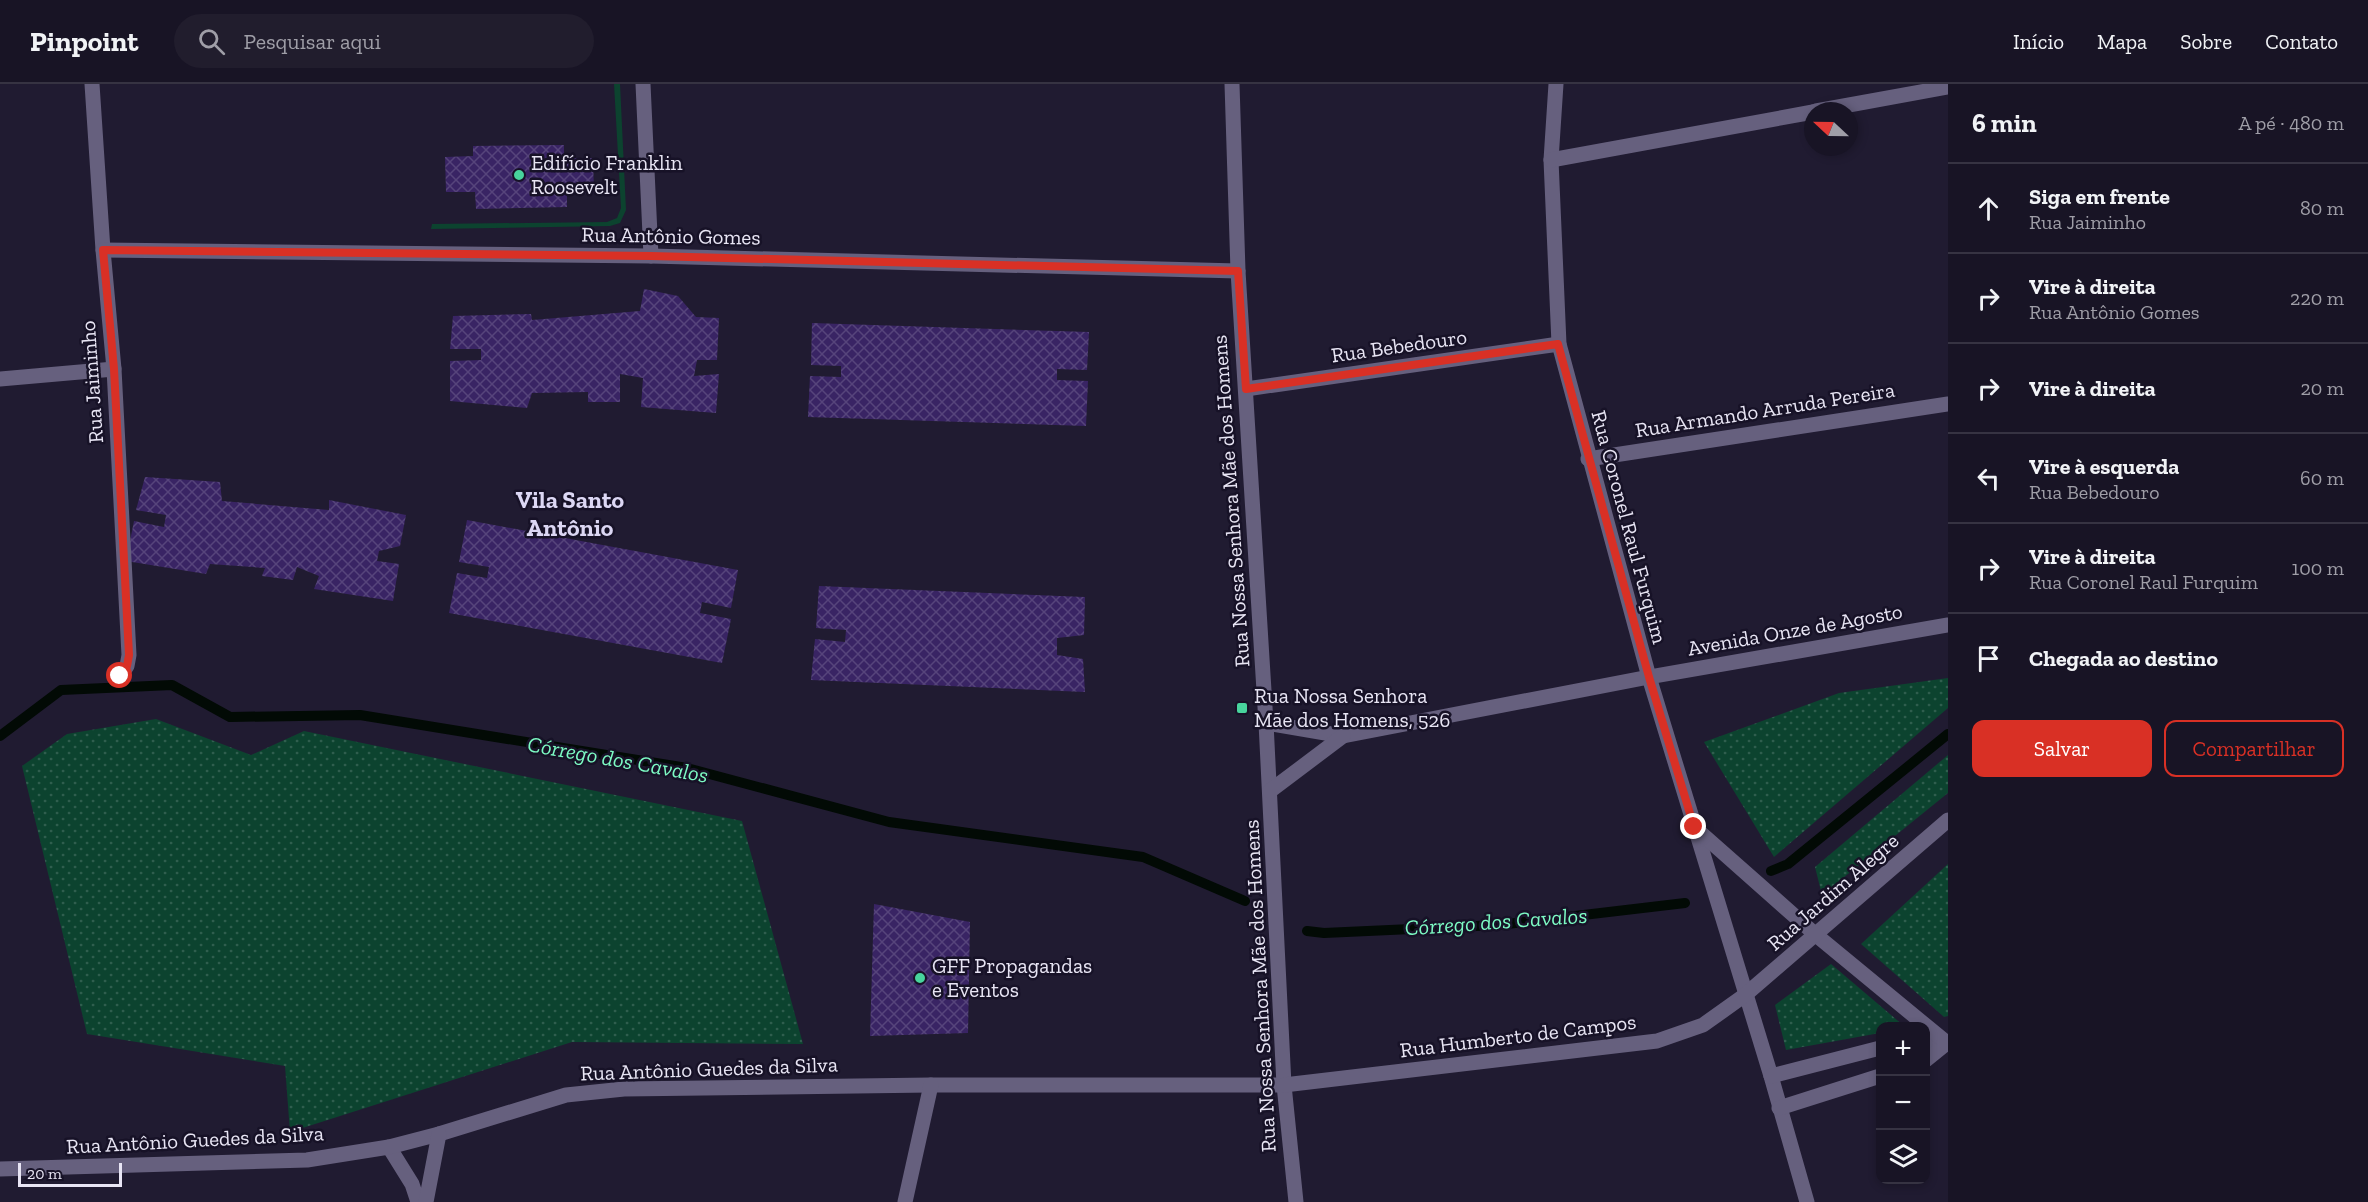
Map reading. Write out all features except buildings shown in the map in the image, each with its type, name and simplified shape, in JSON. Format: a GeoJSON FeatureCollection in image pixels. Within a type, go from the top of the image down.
{"type":"FeatureCollection","features":[{"type":"Feature","properties":{"kind":"street","name":"Rua Jaiminho"},"geometry":{"type":"LineString","coordinates":[[92,84],[103,250],[114,369],[129,655],[127,666],[120,676]]}},
{"type":"Feature","properties":{"kind":"street"},"geometry":{"type":"LineString","coordinates":[[643,84],[651,256]]}},
{"type":"Feature","properties":{"kind":"street","name":"Rua Nossa Senhora Mãe dos Homens"},"geometry":{"type":"LineString","coordinates":[[1232,84],[1238,271],[1270,791],[1284,1085],[1296,1202]]}},
{"type":"Feature","properties":{"kind":"street","name":"Rua Coronel Raul Furquim"},"geometry":{"type":"LineString","coordinates":[[1556,84],[1551,160],[1558,344],[1649,677],[1771,1076],[1807,1202]]}},
{"type":"Feature","properties":{"kind":"street"},"geometry":{"type":"LineString","coordinates":[[1858,103],[1948,87]]}},
{"type":"Feature","properties":{"kind":"street"},"geometry":{"type":"LineString","coordinates":[[1551,160],[1804,113]]}},
{"type":"Feature","properties":{"kind":"street","name":"Rua Antônio Gomes"},"geometry":{"type":"LineString","coordinates":[[103,250],[651,256],[1238,271]]}},
{"type":"Feature","properties":{"kind":"street","name":"Rua Bebedouro"},"geometry":{"type":"LineString","coordinates":[[1246,389],[1558,344]]}},
{"type":"Feature","properties":{"kind":"street"},"geometry":{"type":"LineString","coordinates":[[0,379],[114,369]]}},
{"type":"Feature","properties":{"kind":"street","name":"Rua Armando Arruda Pereira"},"geometry":{"type":"LineString","coordinates":[[1588,459],[1948,404]]}},
{"type":"Feature","properties":{"kind":"street","name":"Avenida Onze de Agosto"},"geometry":{"type":"LineString","coordinates":[[1343,736],[1649,677],[1948,625]]}},
{"type":"Feature","properties":{"kind":"street"},"geometry":{"type":"LineString","coordinates":[[1266,723],[1343,736]]}},
{"type":"Feature","properties":{"kind":"street"},"geometry":{"type":"LineString","coordinates":[[1270,791],[1343,736]]}},
{"type":"Feature","properties":{"kind":"street","name":"Rua Jardim Alegre"},"geometry":{"type":"LineString","coordinates":[[1745,995],[1948,820]]}},
{"type":"Feature","properties":{"kind":"street"},"geometry":{"type":"LineString","coordinates":[[1694,827],[1816,934],[1948,1042]]}},
{"type":"Feature","properties":{"kind":"street","name":"Rua Humberto de Campos"},"geometry":{"type":"LineString","coordinates":[[1284,1085],[1657,1041],[1703,1025],[1745,995]]}},
{"type":"Feature","properties":{"kind":"street"},"geometry":{"type":"LineString","coordinates":[[1930,1040],[1948,1042]]}},
{"type":"Feature","properties":{"kind":"street"},"geometry":{"type":"LineString","coordinates":[[1930,1057],[1948,1042]]}},
{"type":"Feature","properties":{"kind":"street"},"geometry":{"type":"LineString","coordinates":[[1771,1076],[1876,1049]]}},
{"type":"Feature","properties":{"kind":"street"},"geometry":{"type":"LineString","coordinates":[[1779,1107],[1876,1078]]}},
{"type":"Feature","properties":{"kind":"street"},"geometry":{"type":"LineString","coordinates":[[905,1202],[930,1085]]}},
{"type":"Feature","properties":{"kind":"street","name":"Rua Antônio Guedes da Silva"},"geometry":{"type":"LineString","coordinates":[[0,1169],[307,1160],[389,1147],[566,1095],[624,1089],[930,1085],[1284,1085]]}},
{"type":"Feature","properties":{"kind":"street"},"geometry":{"type":"LineString","coordinates":[[426,1202],[439,1134]]}},
{"type":"Feature","properties":{"kind":"street"},"geometry":{"type":"LineString","coordinates":[[389,1147],[412,1184],[418,1202]]}},
{"type":"Feature","properties":{"kind":"green space"},"geometry":{"type":"Polygon","coordinates":[[[614,84],[620,84],[626,210],[620,223],[610,226],[431,229],[432,224],[607,222],[617,218],[621,208],[614,84]]]}},
{"type":"Feature","properties":{"kind":"green space"},"geometry":{"type":"Polygon","coordinates":[[[1948,678],[1948,708],[1774,857],[1704,742],[1839,693],[1948,678]]]}},
{"type":"Feature","properties":{"kind":"green space"},"geometry":{"type":"Polygon","coordinates":[[[156,719],[251,755],[304,731],[742,821],[803,1044],[572,1042],[290,1132],[285,1066],[87,1034],[22,766],[67,734],[156,719]]]}},
{"type":"Feature","properties":{"kind":"green space"},"geometry":{"type":"Polygon","coordinates":[[[1948,755],[1948,793],[1822,895],[1815,867],[1948,755]]]}},
{"type":"Feature","properties":{"kind":"green space"},"geometry":{"type":"Polygon","coordinates":[[[1948,864],[1948,1016],[1944,1017],[1861,944],[1948,864]]]}},
{"type":"Feature","properties":{"kind":"green space"},"geometry":{"type":"Polygon","coordinates":[[[1831,964],[1899,1022],[1876,1022],[1876,1034],[1786,1050],[1775,1005],[1831,964]]]}},
{"type":"Feature","properties":{"kind":"waterway","name":"Córrego dos Cavalos"},"geometry":{"type":"LineString","coordinates":[[0,736],[61,690],[172,685],[230,717],[360,715],[687,768],[889,822],[1143,857],[1245,901]]}},
{"type":"Feature","properties":{"kind":"waterway","name":"Córrego dos Cavalos"},"geometry":{"type":"LineString","coordinates":[[1771,871],[1788,864],[1948,734]]}},
{"type":"Feature","properties":{"kind":"waterway","name":"Córrego dos Cavalos"},"geometry":{"type":"LineString","coordinates":[[1307,931],[1324,933],[1499,925],[1685,903]]}},
{"type":"Feature","properties":{"kind":"place","name":"Edifício Franklin Roosevelt"},"geometry":{"type":"Point","coordinates":[519,175]}},
{"type":"Feature","properties":{"kind":"place","name":"Rua Nossa Senhora Mãe dos Homens, 526"},"geometry":{"type":"Point","coordinates":[1242,708]}},
{"type":"Feature","properties":{"kind":"place","name":"GFF Propagandas e Eventos"},"geometry":{"type":"Point","coordinates":[920,978]}},
{"type":"Feature","properties":{"kind":"district","name":"Vila Santo Antônio"},"geometry":{"type":"Point","coordinates":[570,514]}},
{"type":"Feature","properties":{"kind":"route"},"geometry":{"type":"LineString","coordinates":[[120,676],[127,666],[129,655],[114,369],[103,250],[651,256],[1238,271],[1246,389],[1558,344],[1649,677],[1694,827]]}}]}
